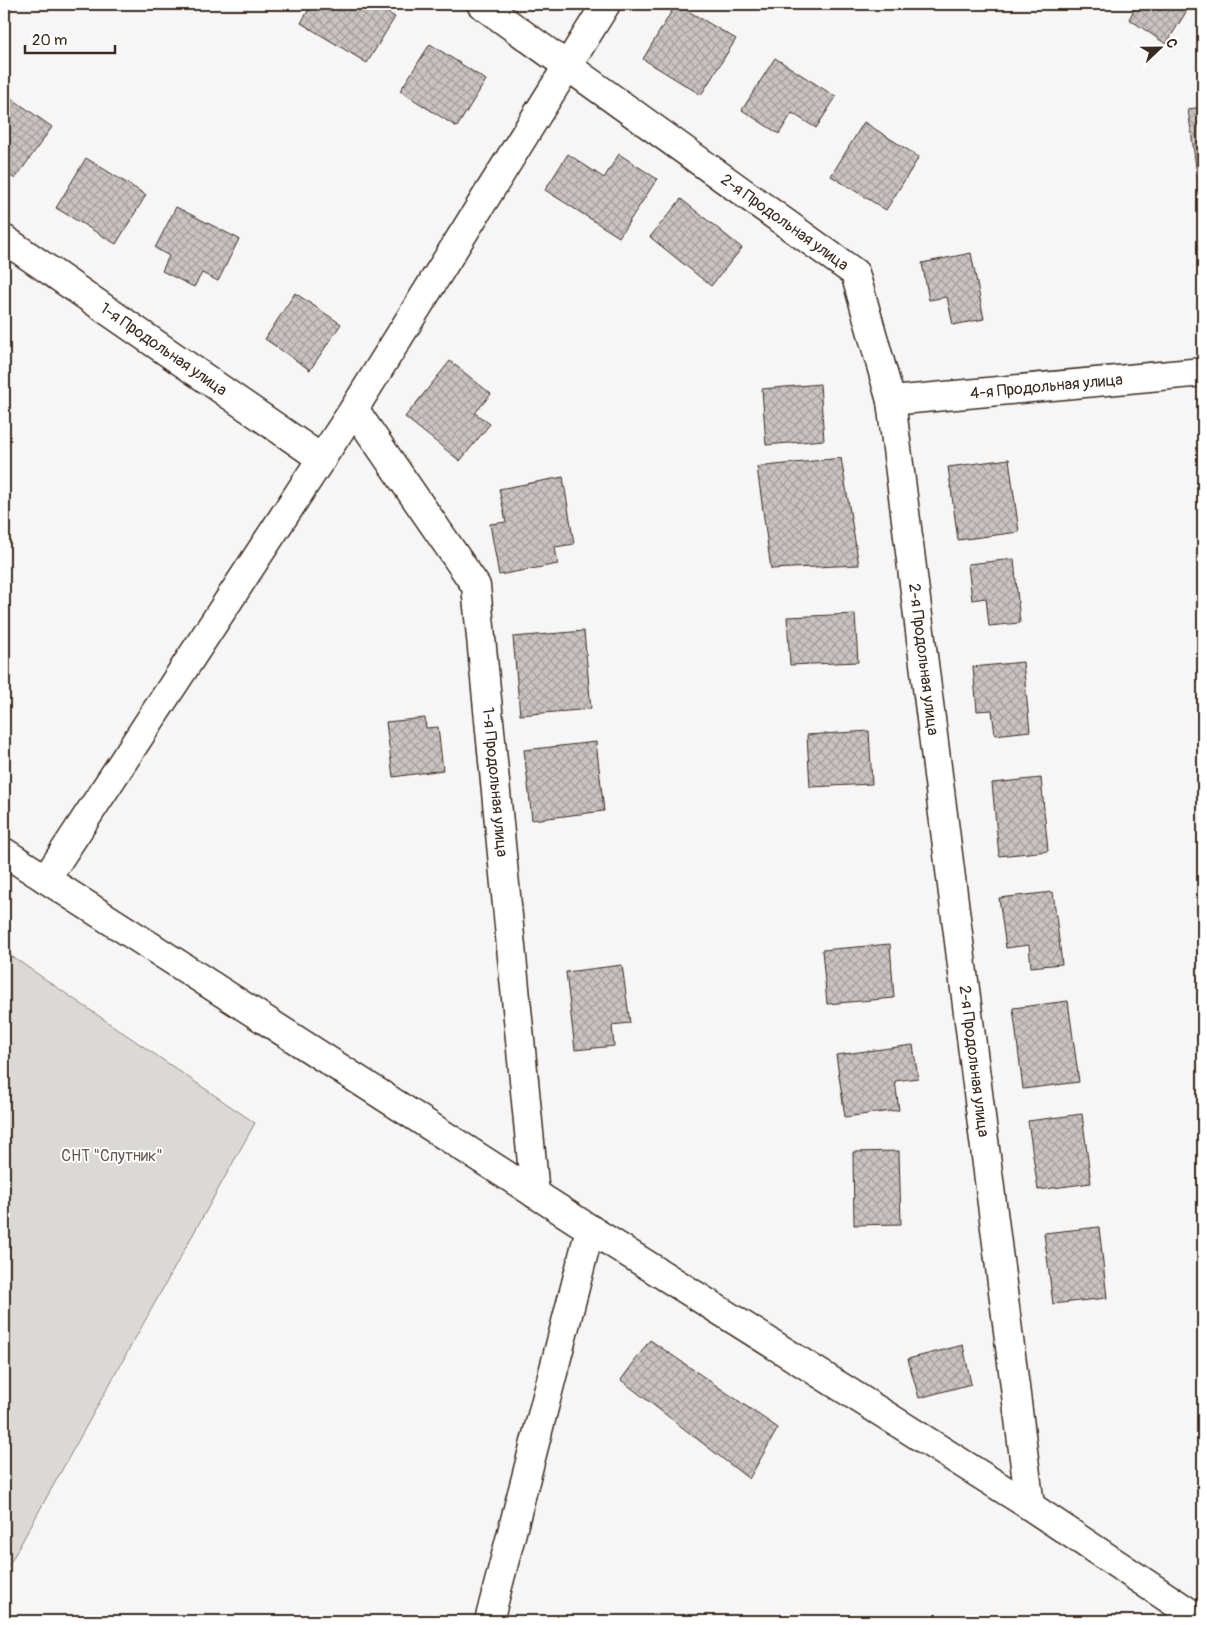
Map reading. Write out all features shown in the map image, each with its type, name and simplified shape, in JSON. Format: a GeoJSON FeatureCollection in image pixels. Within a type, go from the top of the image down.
{"type":"FeatureCollection","features":[{"type":"Feature","properties":{"kind":"street","name":"2-я Продольная улица"},"geometry":{"type":"LineString","coordinates":[[481,4],[567,64],[855,273],[891,401],[1030,1506]]}},
{"type":"Feature","properties":{"kind":"street"},"geometry":{"type":"LineString","coordinates":[[46,879],[354,409],[606,4]]}},
{"type":"Feature","properties":{"kind":"street","name":"1-я Продольная улица"},"geometry":{"type":"LineString","coordinates":[[4,239],[322,459]]}},
{"type":"Feature","properties":{"kind":"street","name":"4-я Продольная улица"},"geometry":{"type":"LineString","coordinates":[[891,401],[1203,372]]}},
{"type":"Feature","properties":{"kind":"street","name":"1-я Продольная улица"},"geometry":{"type":"LineString","coordinates":[[354,409],[476,586],[535,1194]]}},
{"type":"Feature","properties":{"kind":"street"},"geometry":{"type":"LineString","coordinates":[[4,852],[535,1194],[1030,1506],[1202,1621]]}},
{"type":"Feature","properties":{"kind":"street"},"geometry":{"type":"LineString","coordinates":[[489,1621],[590,1229]]}},
{"type":"Feature","properties":{"kind":"green space","name":"СНТ \"Спутник\""},"geometry":{"type":"Polygon","coordinates":[[[4,951],[255,1123],[4,1574],[4,951]]]}},
{"type":"Feature","properties":{"kind":"building"},"geometry":{"type":"Polygon","coordinates":[[[312,4],[373,4],[395,17],[367,63],[301,23],[312,4]]]}},
{"type":"Feature","properties":{"kind":"building"},"geometry":{"type":"Polygon","coordinates":[[[676,4],[736,39],[701,95],[643,59],[676,4]]]}},
{"type":"Feature","properties":{"kind":"building"},"geometry":{"type":"Polygon","coordinates":[[[1137,4],[1191,4],[1166,44],[1129,19],[1137,4]]]}},
{"type":"Feature","properties":{"kind":"building"},"geometry":{"type":"Polygon","coordinates":[[[430,44],[486,80],[457,127],[400,91],[430,44]]]}},
{"type":"Feature","properties":{"kind":"building"},"geometry":{"type":"Polygon","coordinates":[[[775,58],[836,97],[816,128],[792,113],[779,134],[742,110],[775,58]]]}},
{"type":"Feature","properties":{"kind":"building"},"geometry":{"type":"Polygon","coordinates":[[[4,93],[52,127],[15,179],[4,171],[4,93]]]}},
{"type":"Feature","properties":{"kind":"building"},"geometry":{"type":"Polygon","coordinates":[[[1203,107],[1203,189],[1199,189],[1188,109],[1203,107]]]}},
{"type":"Feature","properties":{"kind":"building"},"geometry":{"type":"Polygon","coordinates":[[[864,122],[919,157],[886,210],[831,176],[864,122]]]}},
{"type":"Feature","properties":{"kind":"building"},"geometry":{"type":"Polygon","coordinates":[[[568,154],[604,178],[619,154],[657,179],[619,237],[545,190],[568,154]]]}},
{"type":"Feature","properties":{"kind":"building"},"geometry":{"type":"Polygon","coordinates":[[[86,158],[146,195],[116,244],[56,208],[86,158]]]}},
{"type":"Feature","properties":{"kind":"building"},"geometry":{"type":"Polygon","coordinates":[[[681,199],[742,248],[711,286],[650,237],[681,199]]]}},
{"type":"Feature","properties":{"kind":"building"},"geometry":{"type":"Polygon","coordinates":[[[176,207],[239,239],[218,281],[202,273],[194,287],[162,271],[169,256],[155,248],[176,207]]]}},
{"type":"Feature","properties":{"kind":"building"},"geometry":{"type":"Polygon","coordinates":[[[1203,246],[1203,298],[1197,247],[1203,246]]]}},
{"type":"Feature","properties":{"kind":"building"},"geometry":{"type":"Polygon","coordinates":[[[971,253],[984,319],[953,325],[947,297],[929,300],[922,263],[971,253]]]}},
{"type":"Feature","properties":{"kind":"building"},"geometry":{"type":"Polygon","coordinates":[[[295,293],[341,324],[310,370],[265,339],[295,293]]]}},
{"type":"Feature","properties":{"kind":"building"},"geometry":{"type":"Polygon","coordinates":[[[450,361],[491,394],[475,413],[490,424],[460,461],[405,417],[450,361]]]}},
{"type":"Feature","properties":{"kind":"building"},"geometry":{"type":"Polygon","coordinates":[[[820,384],[824,440],[766,445],[762,389],[820,384]]]}},
{"type":"Feature","properties":{"kind":"building"},"geometry":{"type":"Polygon","coordinates":[[[841,458],[859,565],[771,569],[757,467],[841,458]]]}},
{"type":"Feature","properties":{"kind":"building"},"geometry":{"type":"Polygon","coordinates":[[[1009,459],[1019,532],[958,540],[948,467],[1009,459]]]}},
{"type":"Feature","properties":{"kind":"building"},"geometry":{"type":"Polygon","coordinates":[[[563,477],[574,544],[555,547],[558,564],[499,575],[490,524],[506,522],[499,489],[563,477]]]}},
{"type":"Feature","properties":{"kind":"building"},"geometry":{"type":"Polygon","coordinates":[[[1014,559],[1020,623],[989,626],[986,598],[972,600],[968,564],[1014,559]]]}},
{"type":"Feature","properties":{"kind":"building"},"geometry":{"type":"Polygon","coordinates":[[[855,614],[858,662],[790,665],[787,617],[855,614]]]}},
{"type":"Feature","properties":{"kind":"building"},"geometry":{"type":"Polygon","coordinates":[[[584,631],[591,709],[520,715],[513,637],[584,631]]]}},
{"type":"Feature","properties":{"kind":"building"},"geometry":{"type":"Polygon","coordinates":[[[1023,662],[1030,731],[995,735],[992,710],[977,711],[973,667],[1023,662]]]}},
{"type":"Feature","properties":{"kind":"building"},"geometry":{"type":"Polygon","coordinates":[[[425,718],[426,728],[438,727],[443,770],[393,777],[386,722],[425,718]]]}},
{"type":"Feature","properties":{"kind":"building"},"geometry":{"type":"Polygon","coordinates":[[[869,731],[872,784],[810,787],[807,735],[869,731]]]}},
{"type":"Feature","properties":{"kind":"building"},"geometry":{"type":"Polygon","coordinates":[[[596,742],[604,811],[532,820],[524,750],[596,742]]]}},
{"type":"Feature","properties":{"kind":"building"},"geometry":{"type":"Polygon","coordinates":[[[1041,778],[1048,851],[999,856],[992,783],[1041,778]]]}},
{"type":"Feature","properties":{"kind":"building"},"geometry":{"type":"Polygon","coordinates":[[[1053,892],[1062,964],[1031,967],[1029,945],[1006,948],[999,898],[1053,892]]]}},
{"type":"Feature","properties":{"kind":"building"},"geometry":{"type":"Polygon","coordinates":[[[890,944],[894,998],[827,1004],[822,950],[890,944]]]}},
{"type":"Feature","properties":{"kind":"building"},"geometry":{"type":"Polygon","coordinates":[[[622,965],[630,1023],[612,1025],[614,1046],[575,1050],[566,972],[622,965]]]}},
{"type":"Feature","properties":{"kind":"building"},"geometry":{"type":"Polygon","coordinates":[[[1068,1001],[1079,1082],[1023,1089],[1013,1008],[1068,1001]]]}},
{"type":"Feature","properties":{"kind":"building"},"geometry":{"type":"Polygon","coordinates":[[[913,1045],[918,1078],[895,1081],[899,1110],[845,1117],[836,1055],[913,1045]]]}},
{"type":"Feature","properties":{"kind":"building"},"geometry":{"type":"Polygon","coordinates":[[[1082,1114],[1091,1183],[1038,1190],[1028,1121],[1082,1114]]]}},
{"type":"Feature","properties":{"kind":"building"},"geometry":{"type":"Polygon","coordinates":[[[899,1151],[901,1224],[854,1225],[853,1152],[899,1151]]]}},
{"type":"Feature","properties":{"kind":"building"},"geometry":{"type":"Polygon","coordinates":[[[1099,1227],[1107,1298],[1053,1304],[1044,1233],[1099,1227]]]}},
{"type":"Feature","properties":{"kind":"building"},"geometry":{"type":"Polygon","coordinates":[[[650,1340],[778,1428],[749,1479],[621,1380],[650,1340]]]}},
{"type":"Feature","properties":{"kind":"building"},"geometry":{"type":"Polygon","coordinates":[[[963,1345],[971,1384],[919,1398],[908,1359],[963,1345]]]}}]}
